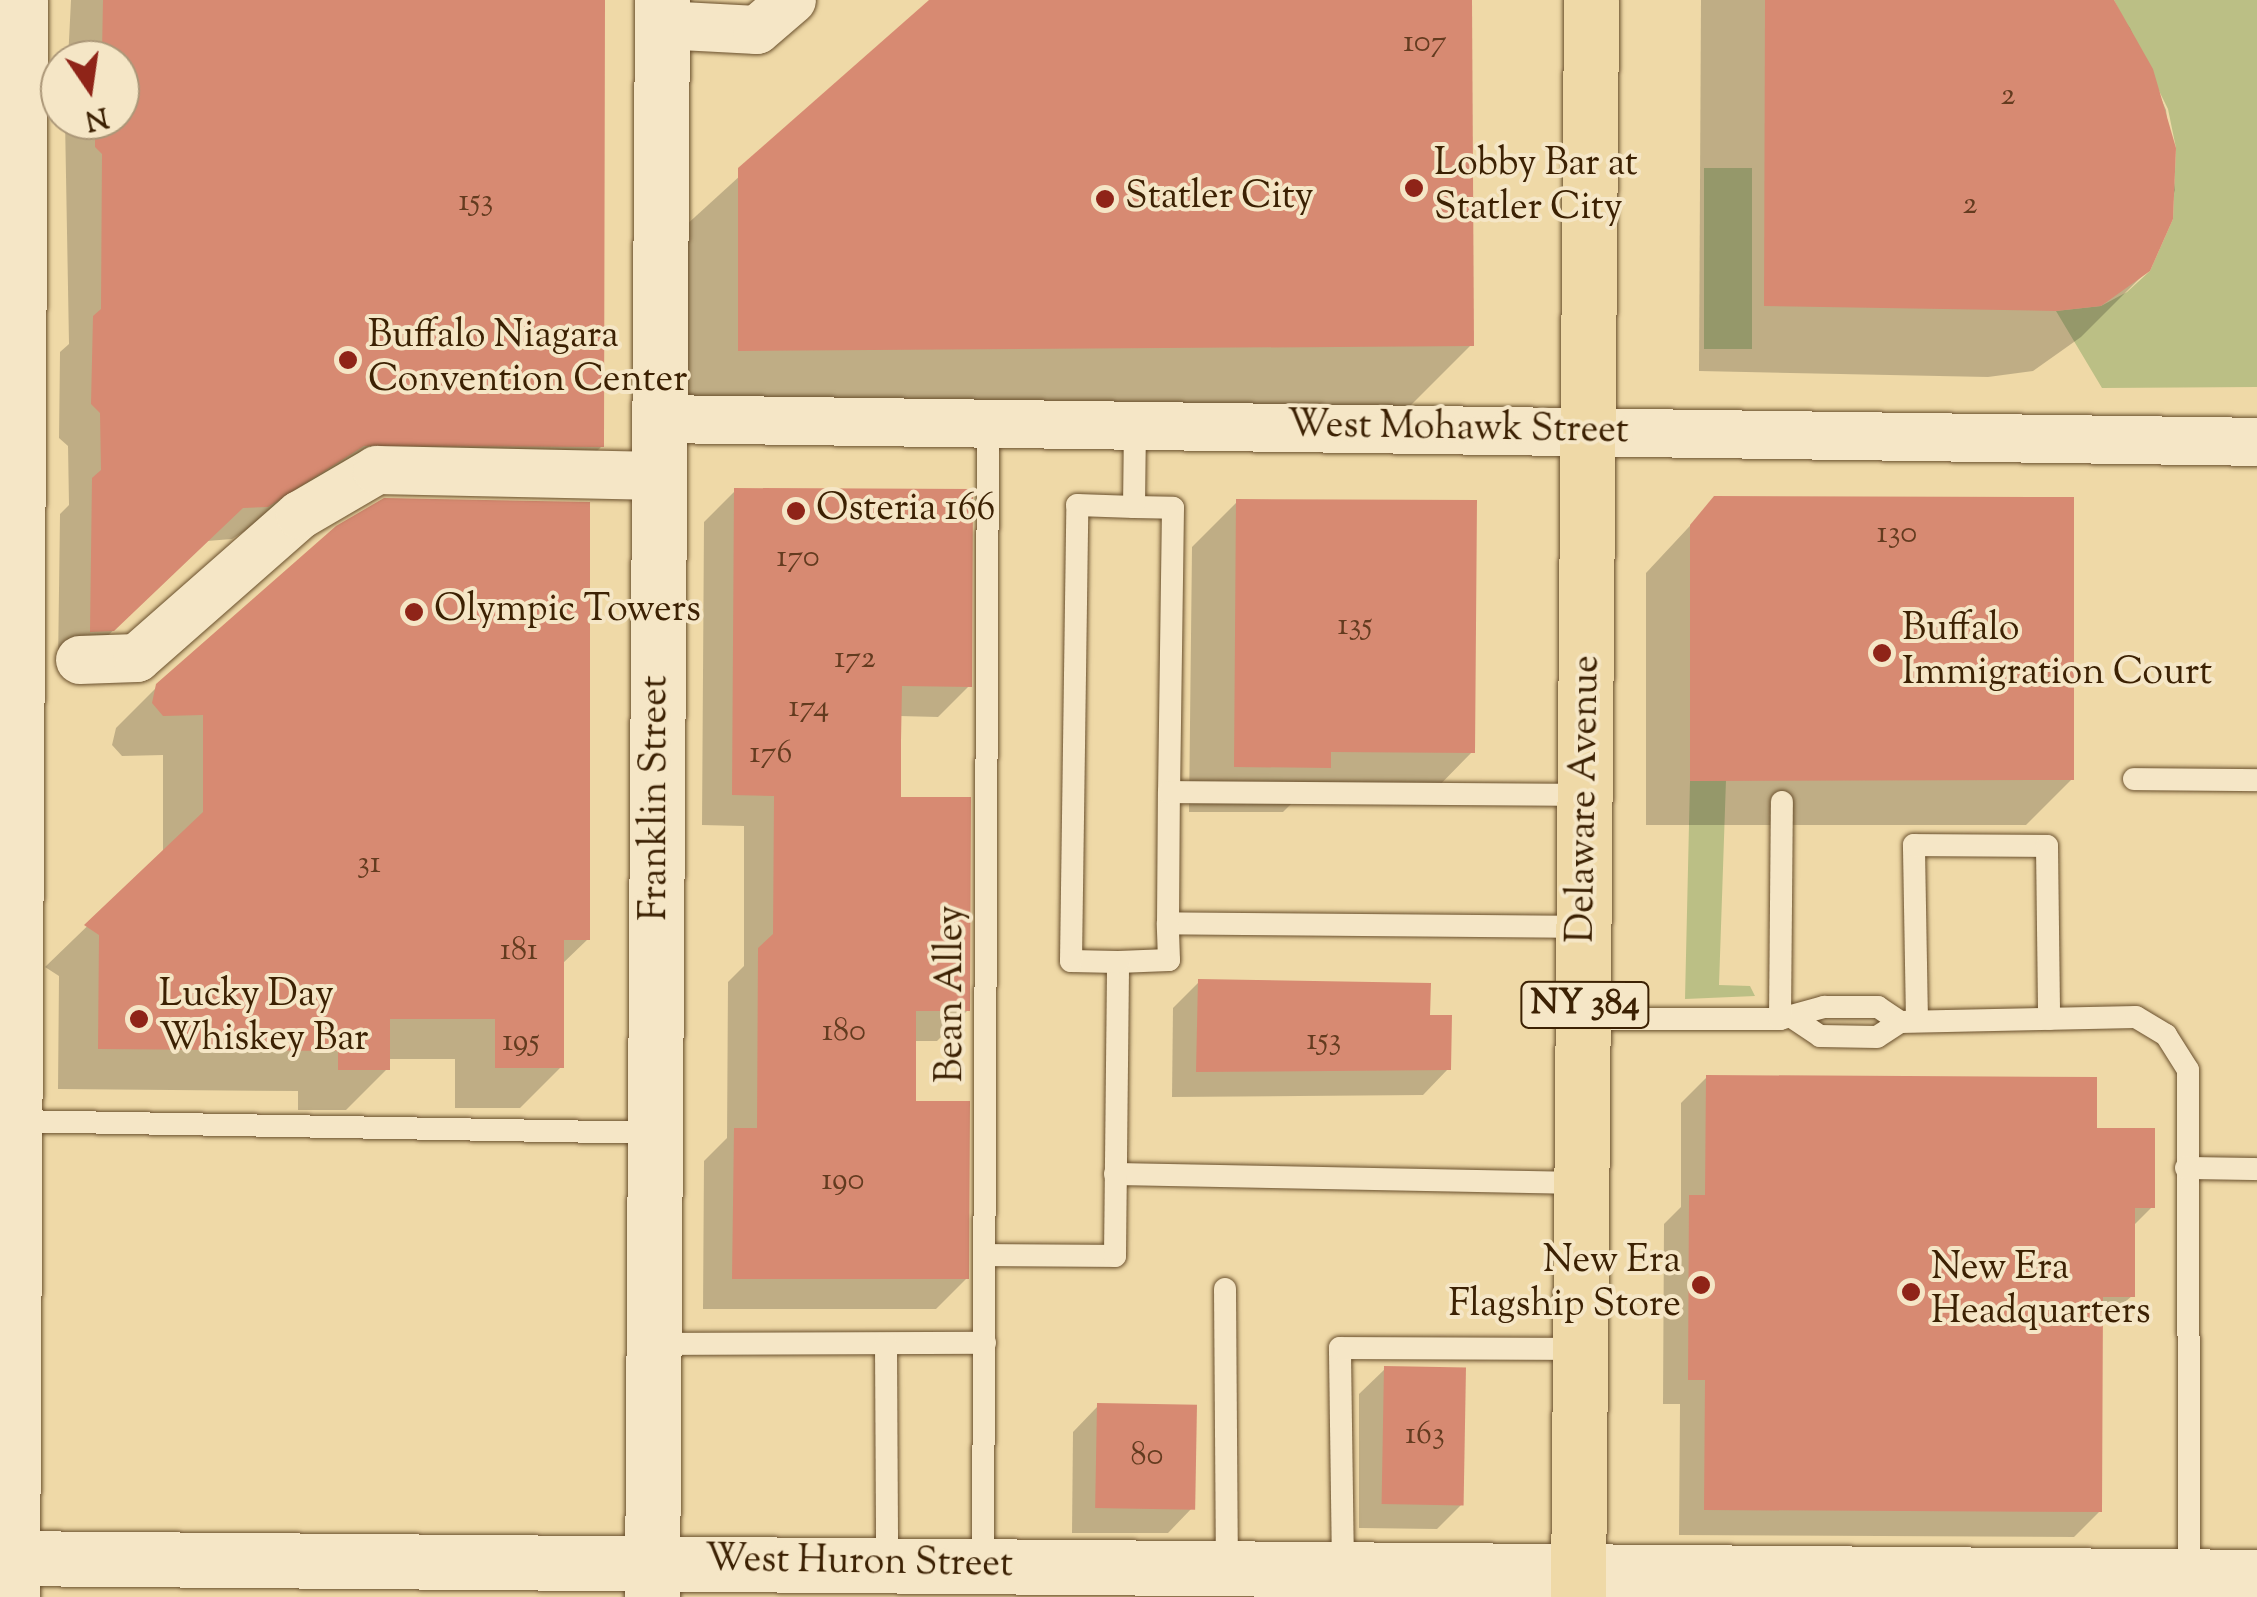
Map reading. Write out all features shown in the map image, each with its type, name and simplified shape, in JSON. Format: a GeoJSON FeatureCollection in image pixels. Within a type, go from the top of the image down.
{"type":"FeatureCollection","features":[{"type":"Feature","properties":{"kind":"main road","name":"Delaware Avenue"},"geometry":{"type":"LineString","coordinates":[[1578,1584],[1591,0]]}},
{"type":"Feature","properties":{"kind":"street"},"geometry":{"type":"LineString","coordinates":[[8,1571],[15,1121],[9,391],[20,0]]}},
{"type":"Feature","properties":{"kind":"street"},"geometry":{"type":"LineString","coordinates":[[662,13],[757,30],[792,0]]}},
{"type":"Feature","properties":{"kind":"street","name":"Franklin Street"},"geometry":{"type":"LineString","coordinates":[[652,1580],[662,13]]}},
{"type":"Feature","properties":{"kind":"street","name":"West Mohawk Street"},"geometry":{"type":"LineString","coordinates":[[659,420],[2257,442]]}},
{"type":"Feature","properties":{"kind":"street"},"geometry":{"type":"LineString","coordinates":[[80,660],[137,658],[300,515],[378,470],[659,476]]}},
{"type":"Feature","properties":{"kind":"street","name":"West Huron Street"},"geometry":{"type":"LineString","coordinates":[[8,1571],[652,1580],[887,1564],[983,1566],[1167,1582],[1227,1568],[1316,1578],[1578,1584],[2257,1577]]}},
{"type":"Feature","properties":{"kind":"lane","name":"Bean Alley"},"geometry":{"type":"LineString","coordinates":[[983,1566],[988,423]]}},
{"type":"Feature","properties":{"kind":"lane"},"geometry":{"type":"LineString","coordinates":[[1134,506],[1136,425]]}},
{"type":"Feature","properties":{"kind":"lane"},"geometry":{"type":"LineString","coordinates":[[1077,505],[1174,508],[1169,792],[1169,960],[1072,961],[1077,505]]}},
{"type":"Feature","properties":{"kind":"lane"},"geometry":{"type":"LineString","coordinates":[[2134,779],[2257,780]]}},
{"type":"Feature","properties":{"kind":"lane"},"geometry":{"type":"LineString","coordinates":[[1169,792],[1586,795]]}},
{"type":"Feature","properties":{"kind":"lane"},"geometry":{"type":"LineString","coordinates":[[1782,802],[1786,1018]]}},
{"type":"Feature","properties":{"kind":"lane"},"geometry":{"type":"LineString","coordinates":[[1909,1022],[1914,845],[2047,846],[2048,1019]]}},
{"type":"Feature","properties":{"kind":"lane"},"geometry":{"type":"LineString","coordinates":[[1168,923],[1585,927]]}},
{"type":"Feature","properties":{"kind":"lane"},"geometry":{"type":"LineString","coordinates":[[986,1255],[1114,1256],[1118,962]]}},
{"type":"Feature","properties":{"kind":"lane"},"geometry":{"type":"LineString","coordinates":[[1584,1020],[1786,1018],[1820,1036],[1877,1037],[1909,1022],[2136,1018],[2166,1036],[2188,1070],[2189,1576]]}},
{"type":"Feature","properties":{"kind":"lane"},"geometry":{"type":"LineString","coordinates":[[15,1121],[655,1133]]}},
{"type":"Feature","properties":{"kind":"lane"},"geometry":{"type":"LineString","coordinates":[[2186,1168],[2257,1169]]}},
{"type":"Feature","properties":{"kind":"lane"},"geometry":{"type":"LineString","coordinates":[[1115,1174],[1583,1183]]}},
{"type":"Feature","properties":{"kind":"lane"},"geometry":{"type":"LineString","coordinates":[[1225,1289],[1227,1568]]}},
{"type":"Feature","properties":{"kind":"lane"},"geometry":{"type":"LineString","coordinates":[[654,1344],[985,1344]]}},
{"type":"Feature","properties":{"kind":"lane"},"geometry":{"type":"LineString","coordinates":[[886,1344],[887,1564]]}},
{"type":"Feature","properties":{"kind":"lane"},"geometry":{"type":"LineString","coordinates":[[1316,1578],[1340,1348],[1581,1349]]}},
{"type":"Feature","properties":{"kind":"green space"},"geometry":{"type":"Polygon","coordinates":[[[2114,0],[2257,0],[2257,387],[2102,388],[2056,311],[2101,306],[2127,292],[2150,271],[2173,219],[2176,148],[2168,109],[2114,0]]]}},
{"type":"Feature","properties":{"kind":"green space"},"geometry":{"type":"Polygon","coordinates":[[[1704,168],[1752,168],[1752,349],[1704,349],[1704,168]]]}},
{"type":"Feature","properties":{"kind":"green space"},"geometry":{"type":"Polygon","coordinates":[[[1726,780],[1719,985],[1750,986],[1755,996],[1685,999],[1690,781],[1726,780]]]}},
{"type":"Feature","properties":{"kind":"building","name":"Buffalo Niagara Convention Center"},"geometry":{"type":"Polygon","coordinates":[[[103,0],[605,0],[604,447],[364,446],[268,507],[243,508],[114,631],[90,632],[92,478],[101,470],[100,413],[91,404],[93,316],[101,309],[102,154],[95,147],[95,140],[140,140],[140,40],[102,40],[103,0]]]}},
{"type":"Feature","properties":{"kind":"building","name":"Statler City"},"geometry":{"type":"Polygon","coordinates":[[[929,0],[1472,0],[1474,346],[738,351],[738,168],[929,0]]]}},
{"type":"Feature","properties":{"kind":"building"},"geometry":{"type":"Polygon","coordinates":[[[1765,0],[2114,0],[2153,69],[2176,148],[2173,219],[2150,271],[2101,306],[2056,311],[1764,306],[1765,0]]]}},
{"type":"Feature","properties":{"kind":"building"},"geometry":{"type":"Polygon","coordinates":[[[734,488],[973,489],[972,687],[902,686],[901,741],[901,797],[971,797],[970,1011],[916,1011],[916,1101],[970,1101],[969,1279],[732,1279],[734,1128],[757,1128],[758,948],[773,934],[774,796],[732,795],[734,488]]]}},
{"type":"Feature","properties":{"kind":"building","name":"Buffalo Immigration Court"},"geometry":{"type":"Polygon","coordinates":[[[1714,496],[2074,497],[2074,780],[1690,781],[1690,525],[1714,496]]]}},
{"type":"Feature","properties":{"kind":"building"},"geometry":{"type":"Polygon","coordinates":[[[384,498],[590,502],[590,940],[564,940],[564,1068],[495,1068],[495,1019],[390,1019],[390,1070],[338,1070],[338,1051],[98,1049],[99,935],[84,925],[203,812],[203,715],[163,716],[152,703],[156,684],[336,526],[384,498]]]}},
{"type":"Feature","properties":{"kind":"building"},"geometry":{"type":"Polygon","coordinates":[[[1236,499],[1477,500],[1475,753],[1331,752],[1331,768],[1234,767],[1236,499]]]}},
{"type":"Feature","properties":{"kind":"building"},"geometry":{"type":"Polygon","coordinates":[[[1198,979],[1431,983],[1430,1015],[1452,1015],[1451,1070],[1196,1072],[1198,979]]]}},
{"type":"Feature","properties":{"kind":"building","name":"New Era Headquarters"},"geometry":{"type":"Polygon","coordinates":[[[1706,1075],[2097,1077],[2097,1128],[2155,1128],[2155,1208],[2135,1208],[2135,1297],[2103,1297],[2102,1512],[1704,1510],[1705,1380],[1688,1380],[1689,1195],[1705,1195],[1706,1075]]]}},
{"type":"Feature","properties":{"kind":"building"},"geometry":{"type":"Polygon","coordinates":[[[1384,1366],[1466,1367],[1464,1505],[1382,1504],[1384,1366]]]}},
{"type":"Feature","properties":{"kind":"building"},"geometry":{"type":"Polygon","coordinates":[[[1097,1403],[1197,1405],[1195,1510],[1095,1508],[1097,1403]]]}},
{"type":"Feature","properties":{"kind":"place","name":"Lobby Bar at Statler City"},"geometry":{"type":"Point","coordinates":[1414,188]}},
{"type":"Feature","properties":{"kind":"place","name":"Statler City"},"geometry":{"type":"Point","coordinates":[1105,199]}},
{"type":"Feature","properties":{"kind":"place","name":"Buffalo Niagara Convention Center"},"geometry":{"type":"Point","coordinates":[348,360]}},
{"type":"Feature","properties":{"kind":"place","name":"Osteria 166"},"geometry":{"type":"Point","coordinates":[796,511]}},
{"type":"Feature","properties":{"kind":"place","name":"Olympic Towers"},"geometry":{"type":"Point","coordinates":[414,612]}},
{"type":"Feature","properties":{"kind":"place","name":"Buffalo Immigration Court"},"geometry":{"type":"Point","coordinates":[1882,653]}},
{"type":"Feature","properties":{"kind":"place","name":"Lucky Day Whiskey Bar"},"geometry":{"type":"Point","coordinates":[139,1019]}},
{"type":"Feature","properties":{"kind":"place","name":"New Era Flagship Store"},"geometry":{"type":"Point","coordinates":[1701,1285]}},
{"type":"Feature","properties":{"kind":"place","name":"New Era Headquarters"},"geometry":{"type":"Point","coordinates":[1911,1292]}}]}
